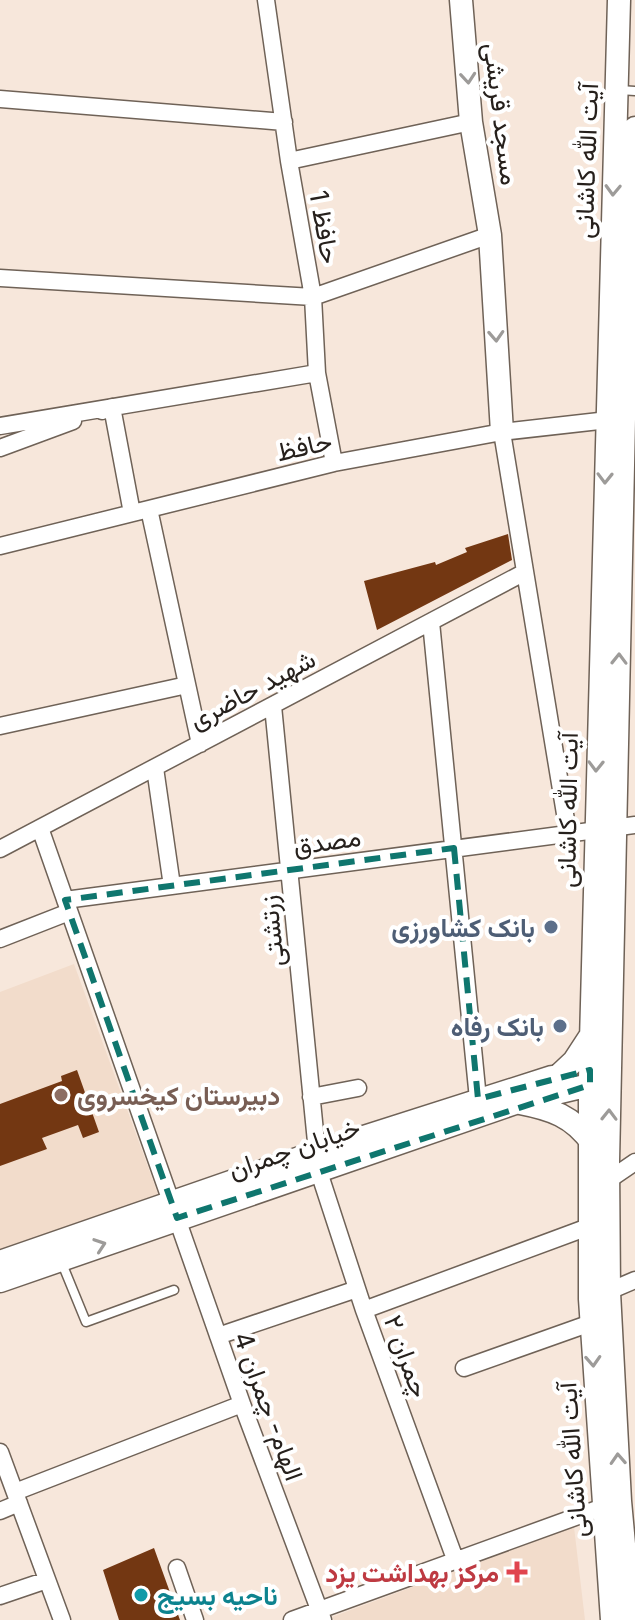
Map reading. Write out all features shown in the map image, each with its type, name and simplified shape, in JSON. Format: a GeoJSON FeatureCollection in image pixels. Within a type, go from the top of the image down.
{"type":"FeatureCollection","features":[{"type":"Feature","properties":{"kind":"main road","name":"مسجد قریشی"},"geometry":{"type":"LineString","coordinates":[[461,0],[471,122],[490,235],[502,432]]}},
{"type":"Feature","properties":{"kind":"main road","name":"آیت الله کاشانی"},"geometry":{"type":"LineString","coordinates":[[615,419],[631,352],[629,144],[619,0]]}},
{"type":"Feature","properties":{"kind":"main road","name":"آیت الله کاشانی"},"geometry":{"type":"LineString","coordinates":[[629,144],[615,419],[619,607],[615,827],[600,1075],[599,1222],[600,1307],[611,1504],[631,1620]]}},
{"type":"Feature","properties":{"kind":"main road","name":"آیت الله کاشانی"},"geometry":{"type":"LineString","coordinates":[[599,1187],[592,1143],[600,1075],[590,1037],[615,827]]}},
{"type":"Feature","properties":{"kind":"main road"},"geometry":{"type":"LineString","coordinates":[[558,1076],[574,1061],[590,1037]]}},
{"type":"Feature","properties":{"kind":"main road","name":"خیابان چمران"},"geometry":{"type":"LineString","coordinates":[[0,1262],[174,1210],[478,1099],[558,1076],[600,1075]]}},
{"type":"Feature","properties":{"kind":"main road","name":"خیابان چمران"},"geometry":{"type":"LineString","coordinates":[[317,1160],[600,1075]]}},
{"type":"Feature","properties":{"kind":"main road"},"geometry":{"type":"LineString","coordinates":[[518,1102],[554,1110],[580,1126],[592,1143]]}},
{"type":"Feature","properties":{"kind":"main road","name":"خیابان چمران"},"geometry":{"type":"LineString","coordinates":[[0,1281],[60,1260],[174,1210]]}},
{"type":"Feature","properties":{"kind":"main road","name":"آیت الله کاشانی"},"geometry":{"type":"LineString","coordinates":[[612,1620],[622,1560]]}},
{"type":"Feature","properties":{"kind":"street","name":"حافظ 1"},"geometry":{"type":"LineString","coordinates":[[266,0],[289,161],[313,297],[317,373],[334,463]]}},
{"type":"Feature","properties":{"kind":"street"},"geometry":{"type":"LineString","coordinates":[[0,99],[284,122]]}},
{"type":"Feature","properties":{"kind":"street"},"geometry":{"type":"LineString","coordinates":[[289,161],[471,122]]}},
{"type":"Feature","properties":{"kind":"street"},"geometry":{"type":"LineString","coordinates":[[0,278],[313,297],[490,235]]}},
{"type":"Feature","properties":{"kind":"street"},"geometry":{"type":"LineString","coordinates":[[0,426],[317,373]]}},
{"type":"Feature","properties":{"kind":"street"},"geometry":{"type":"LineString","coordinates":[[0,448],[112,407]]}},
{"type":"Feature","properties":{"kind":"street"},"geometry":{"type":"LineString","coordinates":[[112,407],[200,744]]}},
{"type":"Feature","properties":{"kind":"street","name":"حافظ"},"geometry":{"type":"LineString","coordinates":[[0,546],[334,463],[502,432],[615,419]]}},
{"type":"Feature","properties":{"kind":"street"},"geometry":{"type":"LineString","coordinates":[[502,432],[568,832]]}},
{"type":"Feature","properties":{"kind":"street","name":"شهید حاضری"},"geometry":{"type":"LineString","coordinates":[[0,849],[525,572]]}},
{"type":"Feature","properties":{"kind":"street"},"geometry":{"type":"LineString","coordinates":[[431,622],[478,1099]]}},
{"type":"Feature","properties":{"kind":"street"},"geometry":{"type":"LineString","coordinates":[[0,726],[187,685]]}},
{"type":"Feature","properties":{"kind":"street","name":"زرتشتی"},"geometry":{"type":"LineString","coordinates":[[273,706],[317,1160]]}},
{"type":"Feature","properties":{"kind":"street"},"geometry":{"type":"LineString","coordinates":[[155,768],[172,886]]}},
{"type":"Feature","properties":{"kind":"street","name":"مصدق"},"geometry":{"type":"LineString","coordinates":[[0,939],[67,906],[172,886],[615,827]]}},
{"type":"Feature","properties":{"kind":"street","name":"الهام- چمران 4"},"geometry":{"type":"LineString","coordinates":[[40,828],[242,1404],[321,1615]]}},
{"type":"Feature","properties":{"kind":"street"},"geometry":{"type":"LineString","coordinates":[[311,1097],[358,1088]]}},
{"type":"Feature","properties":{"kind":"street","name":"چمران ۲"},"geometry":{"type":"LineString","coordinates":[[317,1160],[364,1310],[455,1559]]}},
{"type":"Feature","properties":{"kind":"street"},"geometry":{"type":"LineString","coordinates":[[599,1187],[635,1162]]}},
{"type":"Feature","properties":{"kind":"street"},"geometry":{"type":"LineString","coordinates":[[364,1310],[599,1222]]}},
{"type":"Feature","properties":{"kind":"street"},"geometry":{"type":"LineString","coordinates":[[464,1368],[600,1307],[635,1280]]}},
{"type":"Feature","properties":{"kind":"street"},"geometry":{"type":"LineString","coordinates":[[218,1336],[357,1289]]}},
{"type":"Feature","properties":{"kind":"street"},"geometry":{"type":"LineString","coordinates":[[0,1511],[17,1498],[242,1404]]}},
{"type":"Feature","properties":{"kind":"street"},"geometry":{"type":"LineString","coordinates":[[0,1452],[62,1620]]}},
{"type":"Feature","properties":{"kind":"street"},"geometry":{"type":"LineString","coordinates":[[292,1620],[321,1615],[455,1559],[611,1504]]}},
{"type":"Feature","properties":{"kind":"street"},"geometry":{"type":"LineString","coordinates":[[177,1568],[195,1620]]}},
{"type":"Feature","properties":{"kind":"street"},"geometry":{"type":"LineString","coordinates":[[0,1596],[47,1580]]}},
{"type":"Feature","properties":{"kind":"lane"},"geometry":{"type":"LineString","coordinates":[[60,1260],[86,1322],[174,1290]]}},
{"type":"Feature","properties":{"kind":"highlighted area"},"geometry":{"type":"Polygon","coordinates":[[[454,848],[478,1099],[590,1070],[590,1085],[177,1218],[65,900],[454,848]]]}},
{"type":"Feature","properties":{"kind":"shaded area","name":"دبیرستان کیخسروی"},"geometry":{"type":"Polygon","coordinates":[[[74,964],[159,1197],[0,1255],[0,992],[74,964]]]}},
{"type":"Feature","properties":{"kind":"shaded area","name":"مرکز بهداشت یزد"},"geometry":{"type":"Polygon","coordinates":[[[574,1527],[585,1620],[334,1620],[332,1617],[574,1527]]]}},
{"type":"Feature","properties":{"kind":"building"},"geometry":{"type":"Polygon","coordinates":[[[508,534],[512,560],[377,630],[364,581],[435,562],[436,565],[467,552],[465,548],[508,534]]]}},
{"type":"Feature","properties":{"kind":"building"},"geometry":{"type":"Polygon","coordinates":[[[77,1070],[99,1132],[83,1138],[78,1125],[42,1138],[47,1149],[0,1166],[0,1104],[62,1081],[61,1076],[77,1070]]]}},
{"type":"Feature","properties":{"kind":"building","name":"ناحیه بسیج"},"geometry":{"type":"Polygon","coordinates":[[[154,1548],[180,1620],[119,1620],[103,1570],[154,1548]]]}},
{"type":"Feature","properties":{"kind":"place","name":"بانک کشاورزی"},"geometry":{"type":"Point","coordinates":[551,927]}},
{"type":"Feature","properties":{"kind":"place","name":"بانک رفاه"},"geometry":{"type":"Point","coordinates":[560,1026]}},
{"type":"Feature","properties":{"kind":"place","name":"دبیرستان کیخسروی"},"geometry":{"type":"Point","coordinates":[61,1095]}},
{"type":"Feature","properties":{"kind":"place","name":"مرکز بهداشت یزد"},"geometry":{"type":"Point","coordinates":[517,1572]}},
{"type":"Feature","properties":{"kind":"place","name":"ناحیه بسیج"},"geometry":{"type":"Point","coordinates":[141,1595]}}]}
